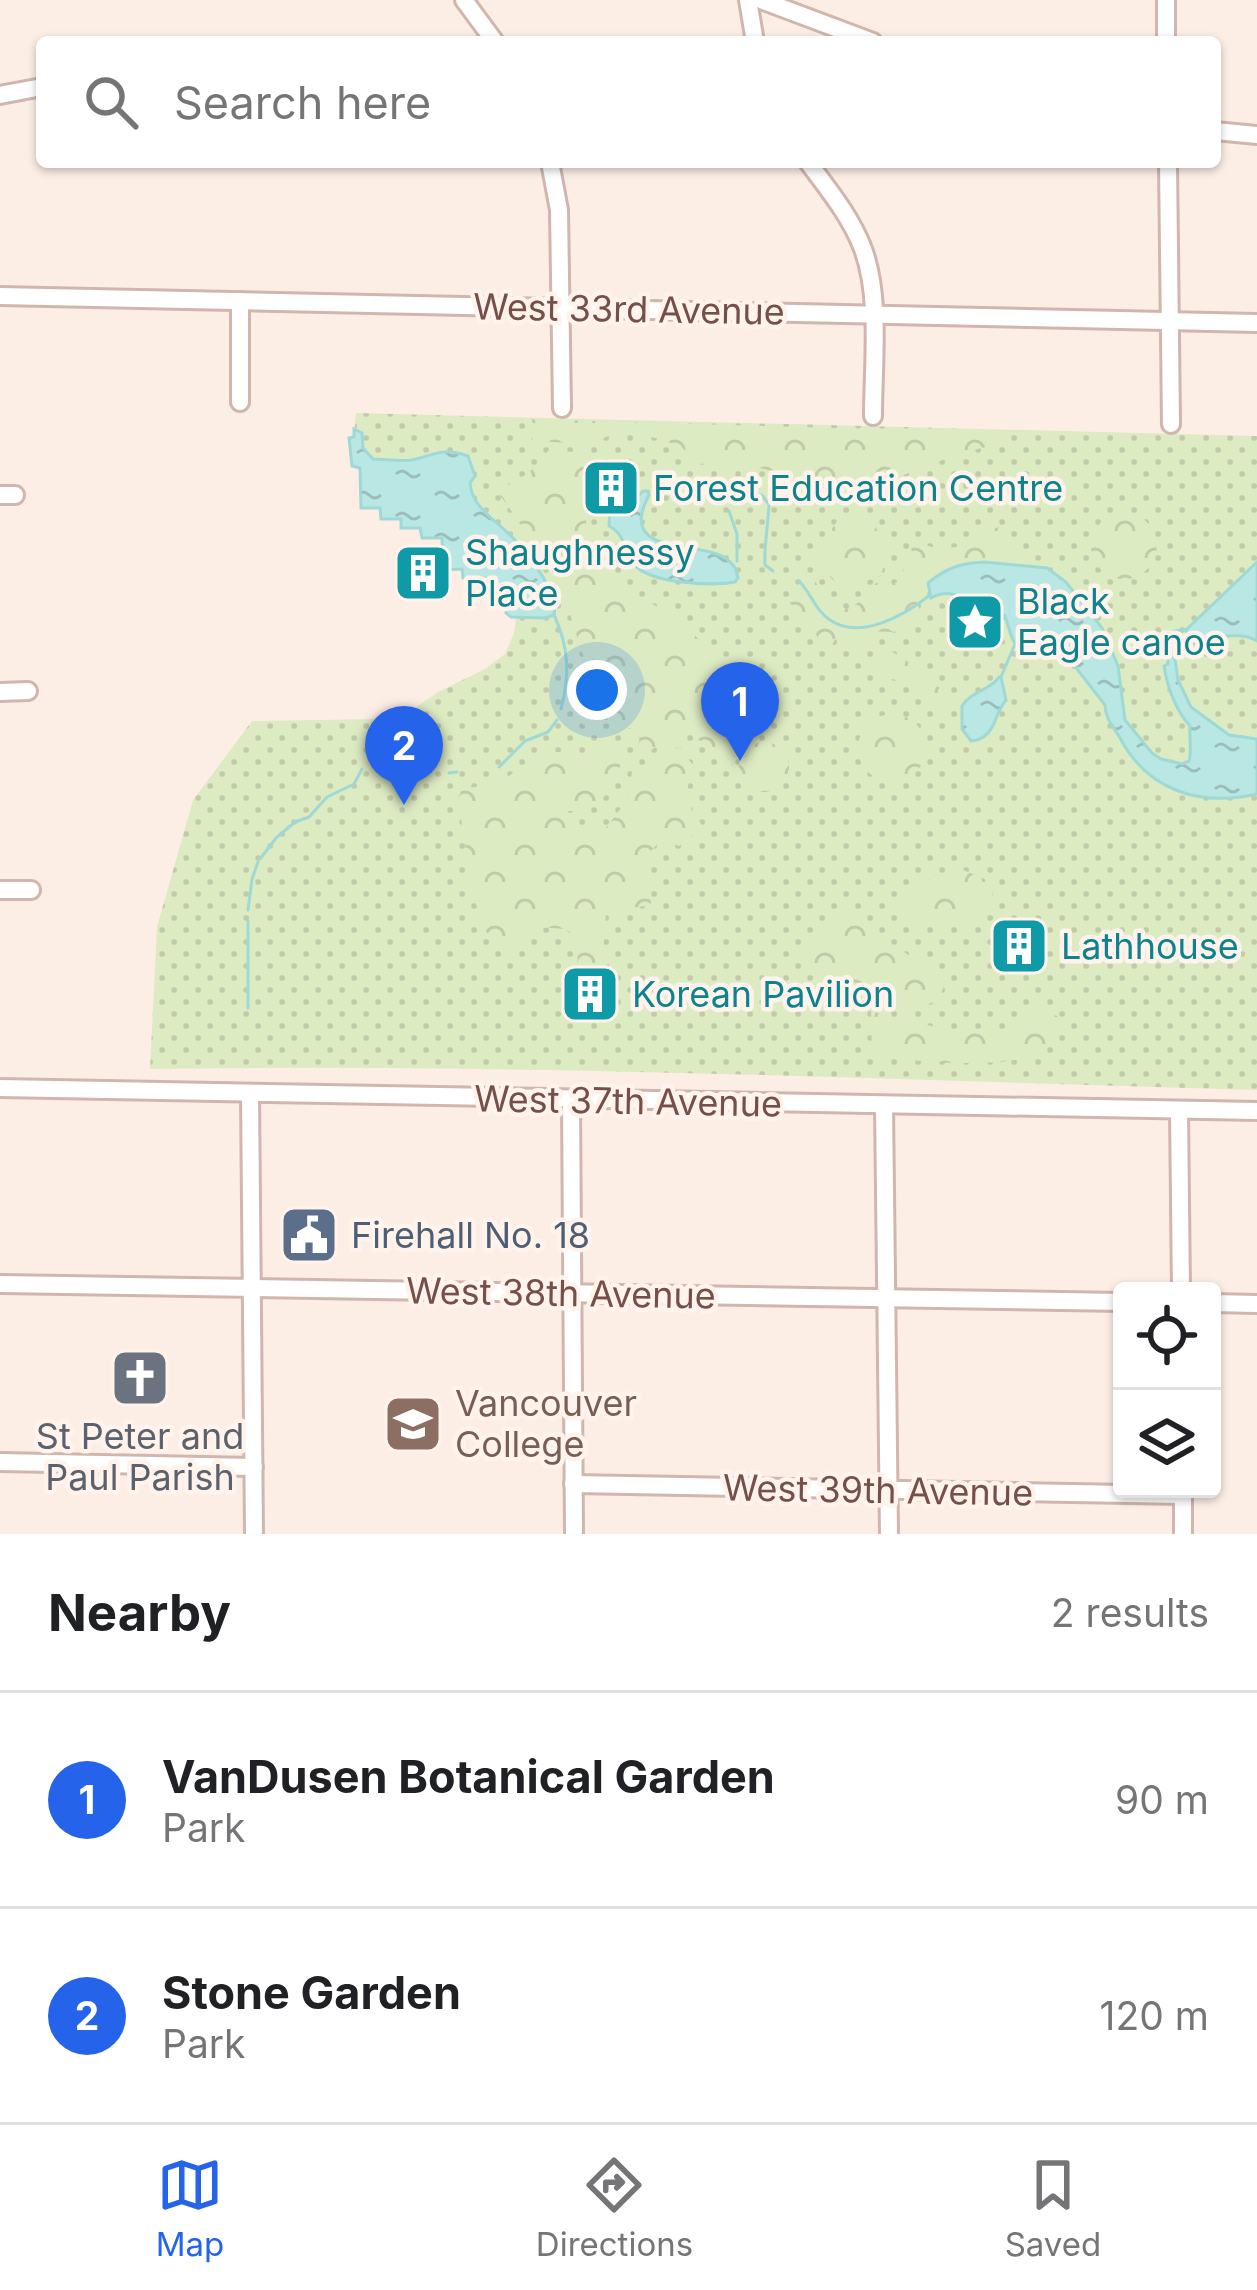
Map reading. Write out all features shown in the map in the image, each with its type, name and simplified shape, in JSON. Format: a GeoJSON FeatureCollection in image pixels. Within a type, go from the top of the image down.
{"type":"FeatureCollection","features":[{"type":"Feature","properties":{"kind":"street"},"geometry":{"type":"LineString","coordinates":[[464,0],[491,36]]}},
{"type":"Feature","properties":{"kind":"street"},"geometry":{"type":"LineString","coordinates":[[748,0],[754,36]]}},
{"type":"Feature","properties":{"kind":"street"},"geometry":{"type":"LineString","coordinates":[[761,0],[857,36]]}},
{"type":"Feature","properties":{"kind":"street"},"geometry":{"type":"LineString","coordinates":[[1166,0],[1166,36]]}},
{"type":"Feature","properties":{"kind":"street"},"geometry":{"type":"LineString","coordinates":[[0,95],[36,87]]}},
{"type":"Feature","properties":{"kind":"street"},"geometry":{"type":"LineString","coordinates":[[1221,132],[1257,135]]}},
{"type":"Feature","properties":{"kind":"street"},"geometry":{"type":"LineString","coordinates":[[551,168],[559,210],[562,408]]}},
{"type":"Feature","properties":{"kind":"street"},"geometry":{"type":"LineString","coordinates":[[813,168],[863,248],[871,279],[872,416]]}},
{"type":"Feature","properties":{"kind":"street"},"geometry":{"type":"LineString","coordinates":[[1168,168],[1171,424]]}},
{"type":"Feature","properties":{"kind":"street","name":"West 33rd Avenue"},"geometry":{"type":"LineString","coordinates":[[0,296],[1257,323]]}},
{"type":"Feature","properties":{"kind":"street"},"geometry":{"type":"LineString","coordinates":[[239,301],[240,402]]}},
{"type":"Feature","properties":{"kind":"street"},"geometry":{"type":"LineString","coordinates":[[0,692],[28,691]]}},
{"type":"Feature","properties":{"kind":"street"},"geometry":{"type":"LineString","coordinates":[[0,890],[32,890]]}},
{"type":"Feature","properties":{"kind":"street","name":"West 37th Avenue"},"geometry":{"type":"LineString","coordinates":[[0,1088],[1257,1111]]}},
{"type":"Feature","properties":{"kind":"street"},"geometry":{"type":"LineString","coordinates":[[250,1093],[254,1534]]}},
{"type":"Feature","properties":{"kind":"street"},"geometry":{"type":"LineString","coordinates":[[571,1101],[574,1534]]}},
{"type":"Feature","properties":{"kind":"street"},"geometry":{"type":"LineString","coordinates":[[884,1106],[889,1534]]}},
{"type":"Feature","properties":{"kind":"street"},"geometry":{"type":"LineString","coordinates":[[1179,1110],[1180,1282]]}},
{"type":"Feature","properties":{"kind":"street","name":"West 38th Avenue"},"geometry":{"type":"LineString","coordinates":[[0,1284],[1113,1302]]}},
{"type":"Feature","properties":{"kind":"street"},"geometry":{"type":"LineString","coordinates":[[1221,1303],[1257,1304]]}},
{"type":"Feature","properties":{"kind":"street"},"geometry":{"type":"LineString","coordinates":[[0,1462],[254,1467]]}},
{"type":"Feature","properties":{"kind":"street","name":"West 39th Avenue"},"geometry":{"type":"LineString","coordinates":[[573,1484],[1113,1492]]}},
{"type":"Feature","properties":{"kind":"street"},"geometry":{"type":"LineString","coordinates":[[1183,1498],[1183,1534]]}},
{"type":"Feature","properties":{"kind":"green space"},"geometry":{"type":"Polygon","coordinates":[[[356,413],[1257,436],[1257,1090],[565,1070],[150,1069],[157,927],[193,800],[252,721],[375,719],[412,710],[505,654],[514,633],[516,619],[506,613],[506,588],[484,588],[483,578],[463,578],[462,569],[443,570],[442,538],[422,538],[420,528],[401,528],[401,519],[381,519],[380,508],[361,508],[360,468],[352,466],[349,438],[354,437],[356,413]]]}},
{"type":"Feature","properties":{"kind":"green space"},"geometry":{"type":"Polygon","coordinates":[[[524,419],[1004,433],[1001,443],[848,488],[755,467],[690,463],[683,448],[635,434],[616,433],[589,444],[533,441],[524,419]]]}},
{"type":"Feature","properties":{"kind":"green space"},"geometry":{"type":"Polygon","coordinates":[[[549,450],[598,454],[605,469],[590,490],[586,523],[612,579],[683,623],[712,653],[728,687],[759,728],[732,765],[686,730],[635,759],[641,732],[614,723],[583,725],[577,708],[584,658],[568,608],[535,544],[497,491],[529,473],[549,450]]]}},
{"type":"Feature","properties":{"kind":"green space"},"geometry":{"type":"Polygon","coordinates":[[[857,512],[874,525],[888,547],[881,576],[842,585],[814,556],[837,521],[857,512]]]}},
{"type":"Feature","properties":{"kind":"green space"},"geometry":{"type":"Polygon","coordinates":[[[1124,513],[1148,522],[1157,546],[1148,570],[1124,579],[1100,570],[1091,546],[1100,522],[1124,513]]]}},
{"type":"Feature","properties":{"kind":"green space"},"geometry":{"type":"Polygon","coordinates":[[[1006,526],[1005,537],[1027,563],[1008,562],[1002,568],[918,594],[912,591],[923,618],[901,631],[875,631],[861,647],[836,637],[829,651],[789,602],[807,570],[830,603],[847,609],[868,597],[876,583],[906,578],[902,565],[912,553],[910,541],[939,549],[956,547],[984,530],[1006,526]]]}},
{"type":"Feature","properties":{"kind":"green space"},"geometry":{"type":"Polygon","coordinates":[[[889,651],[940,688],[968,695],[962,705],[937,706],[917,688],[875,675],[879,658],[889,651]]]}},
{"type":"Feature","properties":{"kind":"green space"},"geometry":{"type":"Polygon","coordinates":[[[892,714],[916,724],[926,748],[916,772],[892,782],[868,772],[858,748],[868,724],[892,714]]]}},
{"type":"Feature","properties":{"kind":"green space"},"geometry":{"type":"Polygon","coordinates":[[[629,740],[612,790],[586,810],[556,812],[570,828],[603,832],[627,800],[632,772],[679,747],[693,765],[685,799],[703,827],[679,846],[663,838],[647,857],[651,905],[606,912],[603,951],[608,963],[603,977],[577,966],[579,941],[566,929],[536,927],[509,950],[485,931],[473,895],[458,799],[462,789],[499,783],[544,751],[581,754],[629,740]]]}},
{"type":"Feature","properties":{"kind":"green space"},"geometry":{"type":"Polygon","coordinates":[[[764,742],[781,750],[789,767],[781,784],[764,792],[747,784],[739,767],[747,750],[764,742]]]}},
{"type":"Feature","properties":{"kind":"green space"},"geometry":{"type":"Polygon","coordinates":[[[956,867],[994,883],[990,913],[948,925],[906,918],[903,896],[956,867]]]}},
{"type":"Feature","properties":{"kind":"green space"},"geometry":{"type":"Polygon","coordinates":[[[841,910],[856,911],[887,940],[946,979],[939,1000],[918,1008],[842,994],[806,964],[801,941],[841,910]]]}},
{"type":"Feature","properties":{"kind":"green space"},"geometry":{"type":"Polygon","coordinates":[[[1035,1003],[1065,1021],[1041,1051],[1028,1057],[959,1063],[872,1054],[871,1011],[935,1027],[987,1031],[1009,1028],[1026,1019],[1035,1003]]]}},
{"type":"Feature","properties":{"kind":"water"},"geometry":{"type":"Polygon","coordinates":[[[354,429],[362,433],[363,448],[373,459],[406,461],[447,452],[468,456],[475,476],[470,483],[475,499],[540,572],[554,615],[511,617],[506,613],[506,588],[484,588],[483,578],[463,578],[462,569],[443,570],[442,538],[422,538],[420,528],[401,528],[401,519],[381,519],[380,508],[361,508],[360,468],[352,466],[349,438],[354,437],[354,429]]]}},
{"type":"Feature","properties":{"kind":"water"},"geometry":{"type":"Polygon","coordinates":[[[643,491],[649,495],[641,516],[644,530],[667,544],[718,554],[734,567],[735,582],[667,580],[634,564],[609,526],[610,509],[618,492],[631,503],[643,491]]]}},
{"type":"Feature","properties":{"kind":"water"},"geometry":{"type":"Polygon","coordinates":[[[984,562],[1047,568],[1066,582],[1102,628],[1118,666],[1125,720],[1152,753],[1182,764],[1190,757],[1190,726],[1167,682],[1164,666],[1170,650],[1191,707],[1229,735],[1257,739],[1257,794],[1196,796],[1161,782],[1132,756],[1105,705],[1056,642],[1049,638],[1017,644],[1005,616],[993,608],[982,610],[952,594],[931,598],[928,583],[935,578],[954,567],[984,562]]]}},
{"type":"Feature","properties":{"kind":"water"},"geometry":{"type":"Polygon","coordinates":[[[1257,562],[1257,641],[1188,635],[1186,630],[1257,562]]]}},
{"type":"Feature","properties":{"kind":"water"},"geometry":{"type":"Polygon","coordinates":[[[999,677],[1006,700],[990,731],[971,741],[962,729],[962,706],[999,677]]]}},
{"type":"Feature","properties":{"kind":"waterway"},"geometry":{"type":"LineString","coordinates":[[741,489],[763,496],[769,505],[765,565],[773,571]]}},
{"type":"Feature","properties":{"kind":"waterway"},"geometry":{"type":"LineString","coordinates":[[729,511],[737,534],[737,561]]}},
{"type":"Feature","properties":{"kind":"waterway"},"geometry":{"type":"LineString","coordinates":[[799,581],[825,616],[855,628],[882,623],[930,595]]}},
{"type":"Feature","properties":{"kind":"waterway"},"geometry":{"type":"LineString","coordinates":[[554,615],[566,661],[561,709]]}},
{"type":"Feature","properties":{"kind":"waterway"},"geometry":{"type":"LineString","coordinates":[[1169,649],[1170,635],[1186,630]]}},
{"type":"Feature","properties":{"kind":"waterway"},"geometry":{"type":"LineString","coordinates":[[1001,677],[1015,644]]}},
{"type":"Feature","properties":{"kind":"waterway"},"geometry":{"type":"LineString","coordinates":[[499,767],[525,741],[548,732],[557,720]]}},
{"type":"Feature","properties":{"kind":"waterway"},"geometry":{"type":"LineString","coordinates":[[260,859],[295,822],[309,817],[327,797],[354,784],[362,769]]}},
{"type":"Feature","properties":{"kind":"waterway"},"geometry":{"type":"LineString","coordinates":[[449,773],[457,772]]}},
{"type":"Feature","properties":{"kind":"waterway"},"geometry":{"type":"LineString","coordinates":[[248,910],[258,862]]}},
{"type":"Feature","properties":{"kind":"waterway"},"geometry":{"type":"LineString","coordinates":[[248,921],[248,1008]]}},
{"type":"Feature","properties":{"kind":"place","name":"Forest Education Centre"},"geometry":{"type":"Point","coordinates":[611,488]}},
{"type":"Feature","properties":{"kind":"place","name":"Shaughnessy Place"},"geometry":{"type":"Point","coordinates":[423,573]}},
{"type":"Feature","properties":{"kind":"place","name":"Black Eagle canoe"},"geometry":{"type":"Point","coordinates":[975,622]}},
{"type":"Feature","properties":{"kind":"place","name":"VanDusen Botanical Garden"},"geometry":{"type":"Point","coordinates":[740,761]}},
{"type":"Feature","properties":{"kind":"place","name":"Stone Garden"},"geometry":{"type":"Point","coordinates":[404,805]}},
{"type":"Feature","properties":{"kind":"place","name":"Lathhouse"},"geometry":{"type":"Point","coordinates":[1019,946]}},
{"type":"Feature","properties":{"kind":"place","name":"Korean Pavilion"},"geometry":{"type":"Point","coordinates":[590,994]}},
{"type":"Feature","properties":{"kind":"place","name":"Firehall No. 18"},"geometry":{"type":"Point","coordinates":[309,1235]}},
{"type":"Feature","properties":{"kind":"place","name":"St Peter and Paul Parish"},"geometry":{"type":"Point","coordinates":[140,1378]}},
{"type":"Feature","properties":{"kind":"place","name":"Vancouver College"},"geometry":{"type":"Point","coordinates":[413,1424]}}]}
